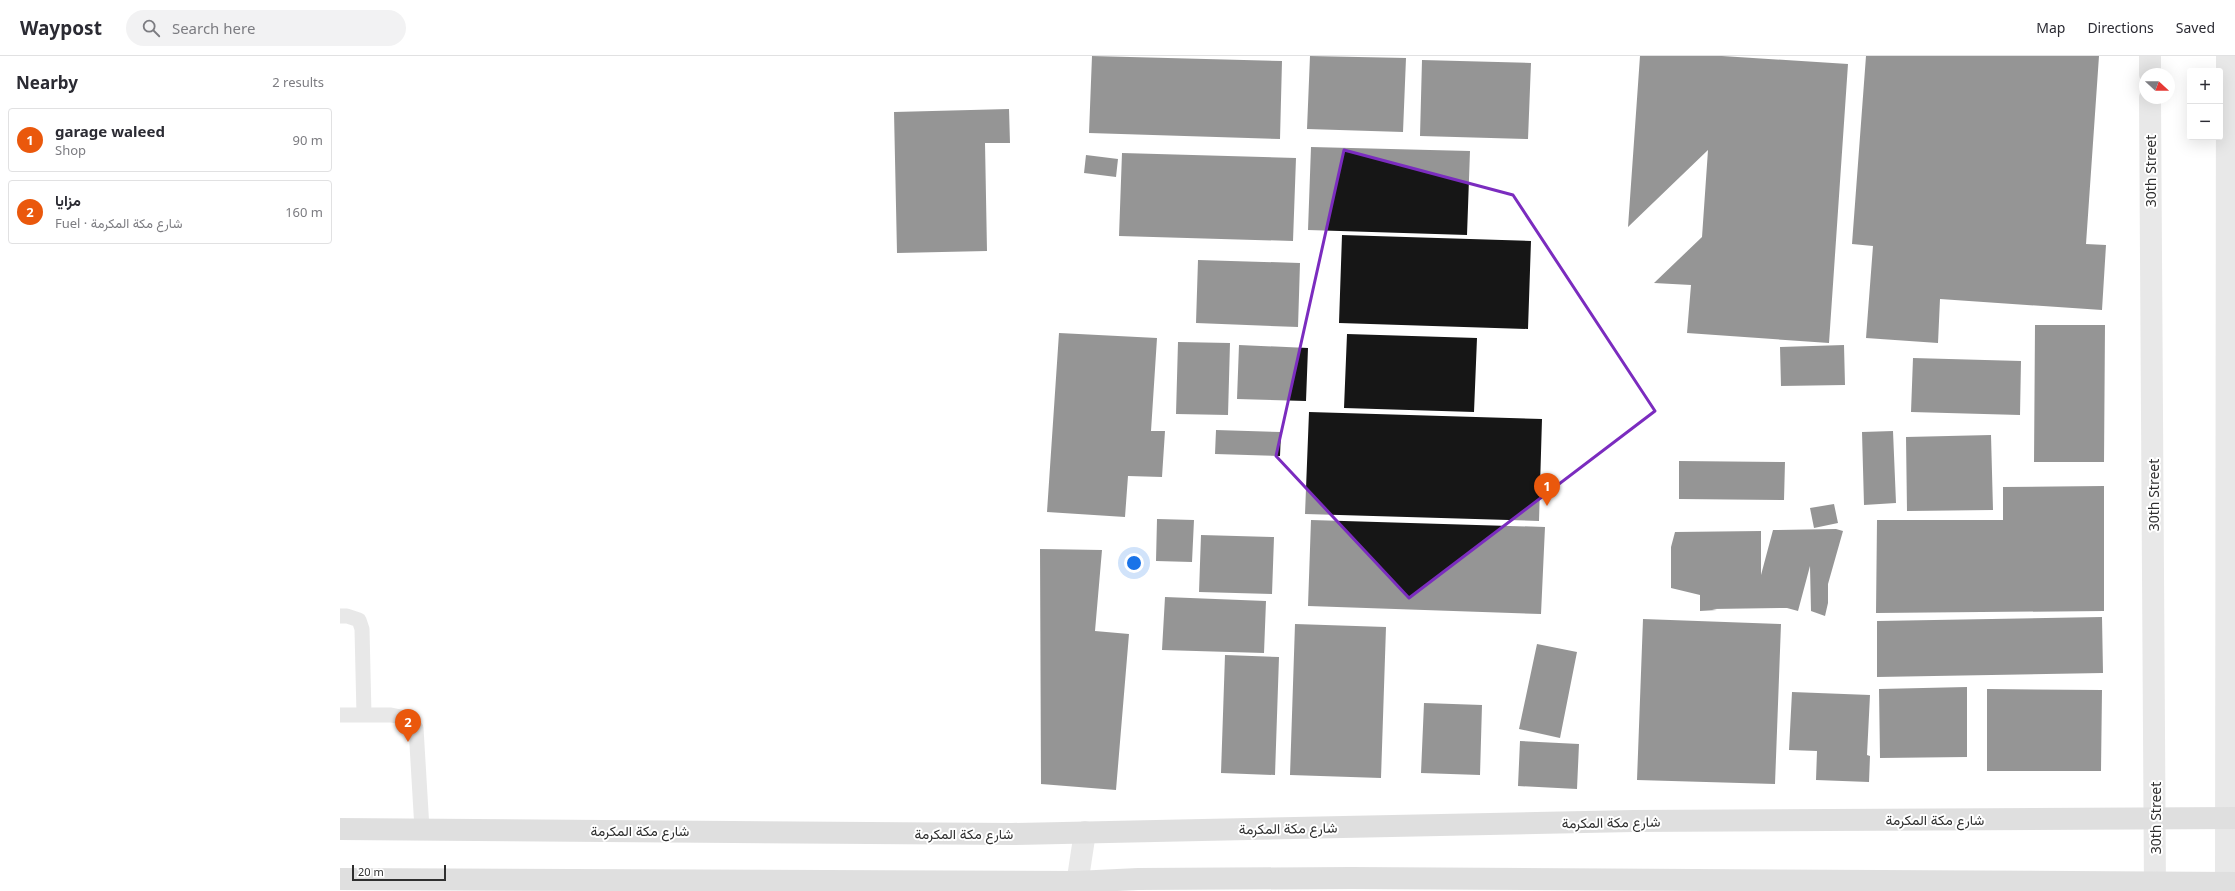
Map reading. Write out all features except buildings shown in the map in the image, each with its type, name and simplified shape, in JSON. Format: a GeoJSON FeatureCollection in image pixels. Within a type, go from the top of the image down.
{"type":"FeatureCollection","features":[{"type":"Feature","properties":{"kind":"main road","name":"شارع مكة المكرمة"},"geometry":{"type":"LineString","coordinates":[[340,829],[1012,834],[1633,821],[2230,818]]}},
{"type":"Feature","properties":{"kind":"main road"},"geometry":{"type":"LineString","coordinates":[[340,879],[1076,887],[1138,885],[2155,888],[2229,886]]}},
{"type":"Feature","properties":{"kind":"street"},"geometry":{"type":"LineString","coordinates":[[2150,56],[2150,68]]}},
{"type":"Feature","properties":{"kind":"street"},"geometry":{"type":"LineString","coordinates":[[2227,56],[2229,886]]}},
{"type":"Feature","properties":{"kind":"street","name":"30th Street"},"geometry":{"type":"LineString","coordinates":[[2150,104],[2156,818],[2155,888]]}},
{"type":"Feature","properties":{"kind":"street"},"geometry":{"type":"LineString","coordinates":[[1076,887],[1084,832]]}},
{"type":"Feature","properties":{"kind":"lane"},"geometry":{"type":"LineString","coordinates":[[340,616],[347,616],[359,620],[362,630],[364,715]]}},
{"type":"Feature","properties":{"kind":"lane"},"geometry":{"type":"LineString","coordinates":[[340,715],[391,715],[406,718],[416,728],[422,829]]}},
{"type":"Feature","properties":{"kind":"highlighted area"},"geometry":{"type":"Polygon","coordinates":[[[1344,150],[1513,195],[1655,411],[1409,598],[1276,456],[1344,150]]]}},
{"type":"Feature","properties":{"kind":"place","name":"garage waleed"},"geometry":{"type":"Point","coordinates":[1547,506]}},
{"type":"Feature","properties":{"kind":"place","name":"مزايا"},"geometry":{"type":"Point","coordinates":[408,742]}}]}
